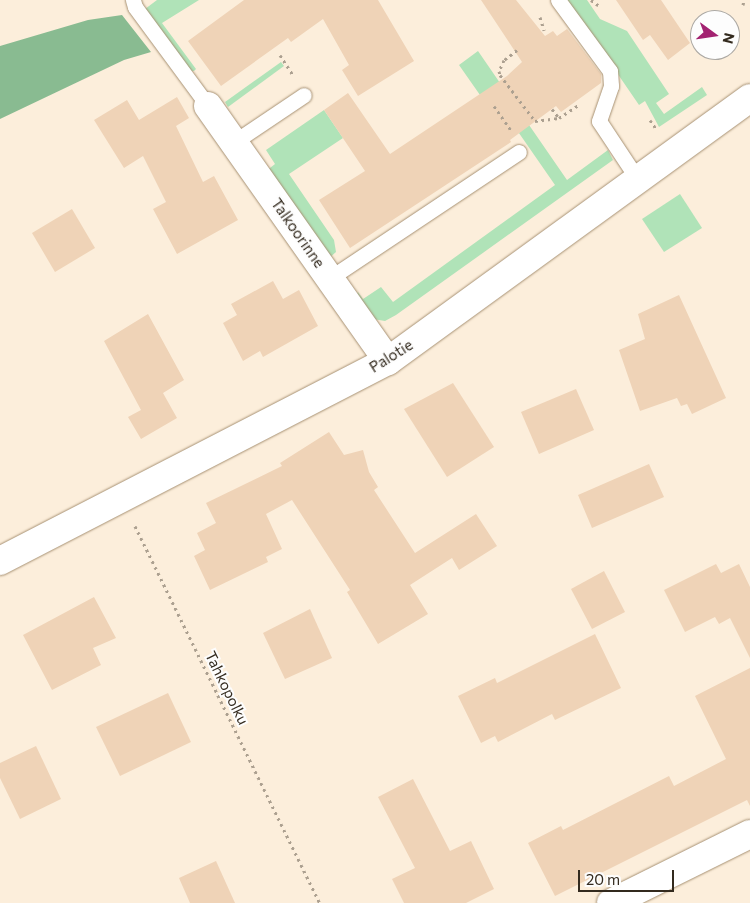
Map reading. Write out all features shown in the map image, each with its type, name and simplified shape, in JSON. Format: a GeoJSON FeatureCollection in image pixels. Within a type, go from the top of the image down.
{"type":"FeatureCollection","features":[{"type":"Feature","properties":{"kind":"street","name":"Palotie"},"geometry":{"type":"LineString","coordinates":[[0,561],[121,496],[388,361],[750,98]]}},
{"type":"Feature","properties":{"kind":"street","name":"Talkoorinne"},"geometry":{"type":"LineString","coordinates":[[208,106],[388,361]]}},
{"type":"Feature","properties":{"kind":"street"},"geometry":{"type":"LineString","coordinates":[[611,903],[750,834]]}},
{"type":"Feature","properties":{"kind":"lane"},"geometry":{"type":"LineString","coordinates":[[133,0],[134,7],[208,106]]}},
{"type":"Feature","properties":{"kind":"lane"},"geometry":{"type":"LineString","coordinates":[[558,0],[610,71],[611,86],[599,121],[638,180]]}},
{"type":"Feature","properties":{"kind":"lane"},"geometry":{"type":"LineString","coordinates":[[234,142],[304,95]]}},
{"type":"Feature","properties":{"kind":"lane"},"geometry":{"type":"LineString","coordinates":[[330,278],[519,152]]}},
{"type":"Feature","properties":{"kind":"path"},"geometry":{"type":"LineString","coordinates":[[591,0],[598,5]]}},
{"type":"Feature","properties":{"kind":"path"},"geometry":{"type":"LineString","coordinates":[[743,5],[744,0]]}},
{"type":"Feature","properties":{"kind":"path"},"geometry":{"type":"LineString","coordinates":[[517,50],[504,60],[499,71],[500,76],[535,122],[559,118],[582,101]]}},
{"type":"Feature","properties":{"kind":"path"},"geometry":{"type":"LineString","coordinates":[[280,54],[292,72]]}},
{"type":"Feature","properties":{"kind":"path"},"geometry":{"type":"LineString","coordinates":[[552,108],[559,118]]}},
{"type":"Feature","properties":{"kind":"path","name":"Tahkopolku"},"geometry":{"type":"LineString","coordinates":[[121,496],[320,903]]}},
{"type":"Feature","properties":{"kind":"green space"},"geometry":{"type":"Polygon","coordinates":[[[157,0],[199,0],[162,23],[196,69],[194,71],[190,71],[145,9],[157,0]]]}},
{"type":"Feature","properties":{"kind":"green space"},"geometry":{"type":"Polygon","coordinates":[[[567,0],[587,0],[600,19],[627,31],[669,94],[656,103],[664,114],[702,87],[707,95],[659,127],[645,101],[639,105],[567,0]]]}},
{"type":"Feature","properties":{"kind":"green space"},"geometry":{"type":"Polygon","coordinates":[[[122,15],[151,52],[124,60],[0,119],[0,46],[88,20],[122,15]]]}},
{"type":"Feature","properties":{"kind":"green space"},"geometry":{"type":"Polygon","coordinates":[[[478,51],[567,180],[608,150],[613,160],[396,315],[385,321],[373,319],[356,296],[358,292],[363,299],[381,287],[393,302],[555,185],[496,100],[487,105],[459,65],[478,51]]]}},
{"type":"Feature","properties":{"kind":"green space"},"geometry":{"type":"Polygon","coordinates":[[[281,62],[284,66],[228,107],[225,102],[281,62]]]}},
{"type":"Feature","properties":{"kind":"green space"},"geometry":{"type":"Polygon","coordinates":[[[324,110],[343,138],[289,174],[334,240],[336,252],[328,259],[265,172],[275,164],[266,150],[324,110]]]}},
{"type":"Feature","properties":{"kind":"green space"},"geometry":{"type":"Polygon","coordinates":[[[680,194],[702,228],[664,252],[642,219],[680,194]]]}},
{"type":"Feature","properties":{"kind":"building"},"geometry":{"type":"Polygon","coordinates":[[[244,0],[378,0],[414,61],[358,96],[342,70],[349,65],[323,19],[291,42],[288,38],[221,86],[188,41],[244,0]]]}},
{"type":"Feature","properties":{"kind":"building"},"geometry":{"type":"Polygon","coordinates":[[[481,0],[516,0],[545,36],[553,31],[557,36],[567,29],[601,74],[601,83],[561,112],[556,106],[510,140],[511,142],[350,248],[319,200],[365,171],[324,110],[348,93],[390,154],[507,76],[522,62],[481,0]]]}},
{"type":"Feature","properties":{"kind":"building"},"geometry":{"type":"Polygon","coordinates":[[[616,0],[661,0],[690,43],[668,60],[650,35],[643,40],[616,0]]]}},
{"type":"Feature","properties":{"kind":"building"},"geometry":{"type":"Polygon","coordinates":[[[177,97],[189,118],[176,126],[203,182],[214,176],[238,220],[177,254],[153,209],[166,202],[143,156],[124,168],[94,120],[127,100],[139,120],[177,97]]]}},
{"type":"Feature","properties":{"kind":"building"},"geometry":{"type":"Polygon","coordinates":[[[72,209],[95,248],[55,272],[32,233],[72,209]]]}},
{"type":"Feature","properties":{"kind":"building"},"geometry":{"type":"Polygon","coordinates":[[[273,281],[283,299],[299,290],[318,326],[263,357],[260,351],[243,361],[223,323],[237,315],[231,304],[273,281]]]}},
{"type":"Feature","properties":{"kind":"building"},"geometry":{"type":"Polygon","coordinates":[[[679,295],[726,398],[692,414],[687,404],[681,406],[677,398],[640,411],[619,350],[645,339],[638,314],[679,295]]]}},
{"type":"Feature","properties":{"kind":"building"},"geometry":{"type":"Polygon","coordinates":[[[148,314],[184,380],[163,393],[177,418],[141,439],[128,417],[141,410],[104,341],[148,314]]]}},
{"type":"Feature","properties":{"kind":"building"},"geometry":{"type":"Polygon","coordinates":[[[453,383],[494,447],[447,477],[404,409],[453,383]]]}},
{"type":"Feature","properties":{"kind":"building"},"geometry":{"type":"Polygon","coordinates":[[[576,389],[594,430],[539,454],[521,412],[576,389]]]}},
{"type":"Feature","properties":{"kind":"building"},"geometry":{"type":"Polygon","coordinates":[[[329,432],[344,455],[363,450],[369,472],[378,487],[374,490],[415,553],[476,514],[497,546],[459,570],[452,558],[410,585],[428,614],[378,644],[347,592],[350,590],[292,500],[266,514],[282,549],[266,557],[268,562],[210,590],[194,556],[205,550],[197,533],[216,523],[206,503],[282,466],[280,463],[329,432]]]}},
{"type":"Feature","properties":{"kind":"building"},"geometry":{"type":"Polygon","coordinates":[[[649,464],[664,497],[592,528],[578,495],[649,464]]]}},
{"type":"Feature","properties":{"kind":"building"},"geometry":{"type":"Polygon","coordinates":[[[716,564],[721,573],[739,564],[750,587],[750,658],[730,618],[719,624],[715,617],[685,632],[664,590],[716,564]]]}},
{"type":"Feature","properties":{"kind":"building"},"geometry":{"type":"Polygon","coordinates":[[[604,571],[625,612],[592,629],[571,589],[604,571]]]}},
{"type":"Feature","properties":{"kind":"building"},"geometry":{"type":"Polygon","coordinates":[[[94,597],[116,638],[93,648],[101,665],[52,690],[23,635],[94,597]]]}},
{"type":"Feature","properties":{"kind":"building"},"geometry":{"type":"Polygon","coordinates":[[[310,609],[332,658],[285,679],[263,633],[310,609]]]}},
{"type":"Feature","properties":{"kind":"building"},"geometry":{"type":"Polygon","coordinates":[[[595,634],[621,688],[555,720],[552,714],[498,742],[495,736],[481,743],[458,696],[495,678],[497,683],[595,634]]]}},
{"type":"Feature","properties":{"kind":"building"},"geometry":{"type":"Polygon","coordinates":[[[750,668],[750,806],[747,800],[555,896],[528,843],[561,826],[563,830],[669,776],[674,786],[726,759],[695,696],[750,668]]]}},
{"type":"Feature","properties":{"kind":"building"},"geometry":{"type":"Polygon","coordinates":[[[168,693],[191,742],[120,776],[96,727],[168,693]]]}},
{"type":"Feature","properties":{"kind":"building"},"geometry":{"type":"Polygon","coordinates":[[[36,746],[61,799],[20,819],[0,778],[0,763],[36,746]]]}},
{"type":"Feature","properties":{"kind":"building"},"geometry":{"type":"Polygon","coordinates":[[[413,779],[450,851],[471,841],[494,889],[466,903],[404,903],[392,879],[415,868],[378,797],[413,779]]]}},
{"type":"Feature","properties":{"kind":"building"},"geometry":{"type":"Polygon","coordinates":[[[216,861],[235,903],[190,903],[179,878],[216,861]]]}}]}
